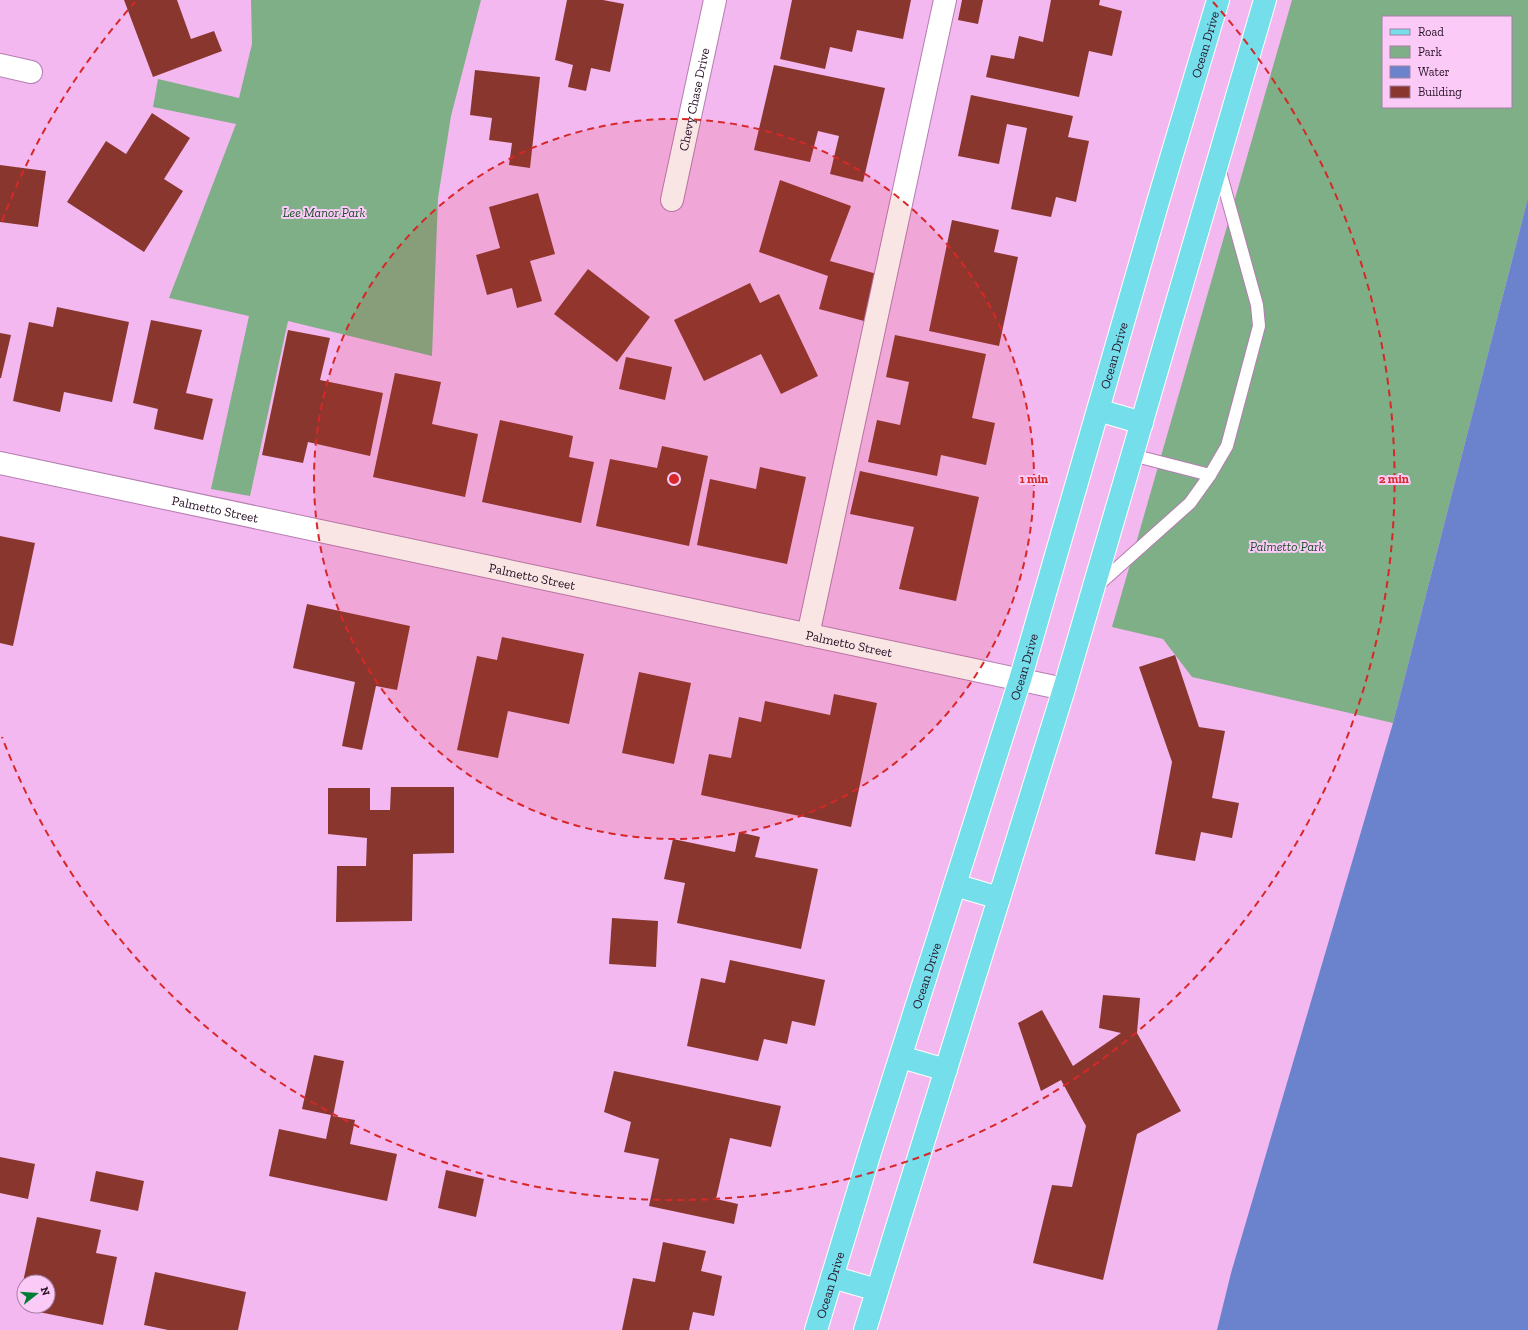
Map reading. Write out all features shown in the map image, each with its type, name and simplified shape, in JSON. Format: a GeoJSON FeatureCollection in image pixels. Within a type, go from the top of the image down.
{"type":"FeatureCollection","features":[{"type":"Feature","properties":{"kind":"main road","name":"Ocean Drive"},"geometry":{"type":"LineString","coordinates":[[816,1330],[1020,680],[1218,0]]}},
{"type":"Feature","properties":{"kind":"main road"},"geometry":{"type":"LineString","coordinates":[[865,1330],[1064,689],[1265,0]]}},
{"type":"Feature","properties":{"kind":"main road"},"geometry":{"type":"LineString","coordinates":[[1098,410],[1142,423]]}},
{"type":"Feature","properties":{"kind":"main road"},"geometry":{"type":"LineString","coordinates":[[955,885],[999,898]]}},
{"type":"Feature","properties":{"kind":"main road"},"geometry":{"type":"LineString","coordinates":[[901,1057],[946,1070]]}},
{"type":"Feature","properties":{"kind":"main road"},"geometry":{"type":"LineString","coordinates":[[832,1277],[877,1290]]}},
{"type":"Feature","properties":{"kind":"street","name":"Chevy Chase Drive"},"geometry":{"type":"LineString","coordinates":[[672,200],[715,0]]}},
{"type":"Feature","properties":{"kind":"street"},"geometry":{"type":"LineString","coordinates":[[808,635],[945,0]]}},
{"type":"Feature","properties":{"kind":"street"},"geometry":{"type":"LineString","coordinates":[[0,65],[31,72]]}},
{"type":"Feature","properties":{"kind":"street","name":"Palmetto Street"},"geometry":{"type":"LineString","coordinates":[[0,463],[1064,689]]}},
{"type":"Feature","properties":{"kind":"lane"},"geometry":{"type":"LineString","coordinates":[[1093,590],[1190,503],[1210,475],[1227,446],[1258,326],[1256,306],[1218,163]]}},
{"type":"Feature","properties":{"kind":"lane"},"geometry":{"type":"LineString","coordinates":[[1132,455],[1210,475]]}},
{"type":"Feature","properties":{"kind":"green space","name":"Lee Manor Park"},"geometry":{"type":"Polygon","coordinates":[[[251,0],[481,0],[451,116],[438,198],[432,356],[288,321],[250,496],[211,489],[249,316],[169,298],[236,124],[153,107],[158,79],[239,98],[252,44],[251,0]]]}},
{"type":"Feature","properties":{"kind":"green space","name":"Palmetto Park"},"geometry":{"type":"Polygon","coordinates":[[[1292,0],[1528,0],[1528,198],[1393,723],[1192,677],[1163,639],[1112,627],[1292,0]]]}},
{"type":"Feature","properties":{"kind":"water"},"geometry":{"type":"Polygon","coordinates":[[[1528,198],[1528,1330],[1217,1330],[1231,1273],[1393,723],[1528,198]]]}},
{"type":"Feature","properties":{"kind":"building"},"geometry":{"type":"Polygon","coordinates":[[[124,0],[177,0],[191,39],[214,31],[222,51],[153,77],[124,0]]]}},
{"type":"Feature","properties":{"kind":"building"},"geometry":{"type":"Polygon","coordinates":[[[567,0],[603,0],[624,4],[610,72],[591,68],[586,91],[568,87],[573,65],[555,60],[567,0]]]}},
{"type":"Feature","properties":{"kind":"building"},"geometry":{"type":"Polygon","coordinates":[[[792,0],[911,0],[903,39],[857,30],[852,52],[830,47],[825,69],[780,59],[792,0]]]}},
{"type":"Feature","properties":{"kind":"building"},"geometry":{"type":"Polygon","coordinates":[[[962,0],[983,0],[978,24],[958,20],[962,0]]]}},
{"type":"Feature","properties":{"kind":"building"},"geometry":{"type":"Polygon","coordinates":[[[1051,0],[1100,0],[1099,5],[1122,11],[1112,56],[1089,51],[1079,97],[986,77],[991,55],[1014,59],[1019,36],[1043,42],[1051,0]]]}},
{"type":"Feature","properties":{"kind":"building"},"geometry":{"type":"Polygon","coordinates":[[[774,65],[885,88],[863,182],[830,174],[839,136],[818,131],[810,162],[754,150],[774,65]]]}},
{"type":"Feature","properties":{"kind":"building"},"geometry":{"type":"Polygon","coordinates":[[[475,70],[540,77],[530,168],[509,165],[512,143],[489,140],[492,118],[470,115],[475,70]]]}},
{"type":"Feature","properties":{"kind":"building"},"geometry":{"type":"Polygon","coordinates":[[[971,95],[1073,116],[1068,137],[1089,141],[1076,202],[1056,197],[1051,217],[1011,209],[1027,128],[1007,124],[999,164],[958,156],[971,95]]]}},
{"type":"Feature","properties":{"kind":"building"},"geometry":{"type":"Polygon","coordinates":[[[152,113],[190,138],[164,179],[183,191],[144,252],[67,202],[106,141],[126,154],[152,113]]]}},
{"type":"Feature","properties":{"kind":"building"},"geometry":{"type":"Polygon","coordinates":[[[0,165],[46,171],[38,227],[0,222],[0,165]]]}},
{"type":"Feature","properties":{"kind":"building"},"geometry":{"type":"Polygon","coordinates":[[[780,180],[851,206],[830,261],[877,274],[864,321],[819,309],[828,276],[759,252],[780,180]]]}},
{"type":"Feature","properties":{"kind":"building"},"geometry":{"type":"Polygon","coordinates":[[[538,193],[555,254],[530,261],[542,301],[517,308],[512,288],[487,295],[476,255],[500,248],[489,207],[538,193]]]}},
{"type":"Feature","properties":{"kind":"building"},"geometry":{"type":"Polygon","coordinates":[[[952,220],[999,230],[994,252],[1018,257],[999,346],[929,331],[952,220]]]}},
{"type":"Feature","properties":{"kind":"building"},"geometry":{"type":"Polygon","coordinates":[[[588,269],[650,317],[617,362],[554,314],[588,269]]]}},
{"type":"Feature","properties":{"kind":"building"},"geometry":{"type":"Polygon","coordinates":[[[750,283],[760,303],[779,294],[818,376],[781,394],[761,354],[704,381],[674,320],[750,283]]]}},
{"type":"Feature","properties":{"kind":"building"},"geometry":{"type":"Polygon","coordinates":[[[57,307],[129,322],[112,402],[64,392],[60,412],[13,401],[29,322],[53,327],[57,307]]]}},
{"type":"Feature","properties":{"kind":"building"},"geometry":{"type":"Polygon","coordinates":[[[151,320],[202,330],[186,393],[213,399],[203,440],[154,429],[158,409],[133,403],[151,320]]]}},
{"type":"Feature","properties":{"kind":"building"},"geometry":{"type":"Polygon","coordinates":[[[288,330],[330,338],[320,380],[383,393],[370,456],[308,442],[303,463],[262,455],[288,330]]]}},
{"type":"Feature","properties":{"kind":"building"},"geometry":{"type":"Polygon","coordinates":[[[0,333],[11,335],[1,378],[0,378],[0,333]]]}},
{"type":"Feature","properties":{"kind":"building"},"geometry":{"type":"Polygon","coordinates":[[[895,335],[986,354],[972,418],[995,423],[986,465],[941,455],[937,476],[868,462],[877,420],[900,425],[909,382],[886,377],[895,335]]]}},
{"type":"Feature","properties":{"kind":"building"},"geometry":{"type":"Polygon","coordinates":[[[626,357],[672,367],[665,400],[619,389],[626,357]]]}},
{"type":"Feature","properties":{"kind":"building"},"geometry":{"type":"Polygon","coordinates":[[[395,373],[441,382],[432,424],[478,434],[465,497],[373,477],[395,373]]]}},
{"type":"Feature","properties":{"kind":"building"},"geometry":{"type":"Polygon","coordinates":[[[500,420],[573,436],[569,457],[594,462],[581,523],[482,502],[500,420]]]}},
{"type":"Feature","properties":{"kind":"building"},"geometry":{"type":"Polygon","coordinates":[[[662,446],[708,456],[689,546],[596,526],[610,459],[657,468],[662,446]]]}},
{"type":"Feature","properties":{"kind":"building"},"geometry":{"type":"Polygon","coordinates":[[[760,467],[806,477],[787,564],[697,545],[710,479],[756,489],[760,467]]]}},
{"type":"Feature","properties":{"kind":"building"},"geometry":{"type":"Polygon","coordinates":[[[860,471],[979,497],[956,601],[899,589],[914,527],[850,514],[860,471]]]}},
{"type":"Feature","properties":{"kind":"building"},"geometry":{"type":"Polygon","coordinates":[[[0,536],[35,543],[13,646],[0,643],[0,536]]]}},
{"type":"Feature","properties":{"kind":"building"},"geometry":{"type":"Polygon","coordinates":[[[307,604],[410,626],[397,690],[376,686],[362,750],[342,746],[355,682],[293,668],[307,604]]]}},
{"type":"Feature","properties":{"kind":"building"},"geometry":{"type":"Polygon","coordinates":[[[502,637],[584,654],[569,724],[508,711],[498,758],[457,750],[477,656],[497,660],[502,637]]]}},
{"type":"Feature","properties":{"kind":"building"},"geometry":{"type":"Polygon","coordinates":[[[1175,655],[1199,727],[1225,731],[1212,798],[1239,803],[1232,838],[1201,832],[1195,861],[1155,854],[1172,762],[1139,667],[1175,655]]]}},
{"type":"Feature","properties":{"kind":"building"},"geometry":{"type":"Polygon","coordinates":[[[639,672],[691,683],[674,764],[622,753],[639,672]]]}},
{"type":"Feature","properties":{"kind":"building"},"geometry":{"type":"Polygon","coordinates":[[[834,694],[877,703],[851,827],[701,795],[709,754],[731,758],[739,717],[761,722],[765,701],[830,715],[834,694]]]}},
{"type":"Feature","properties":{"kind":"building"},"geometry":{"type":"Polygon","coordinates":[[[391,787],[454,787],[454,853],[413,854],[412,921],[336,922],[337,866],[366,866],[367,838],[328,834],[328,788],[370,788],[370,810],[390,810],[391,787]]]}},
{"type":"Feature","properties":{"kind":"building"},"geometry":{"type":"Polygon","coordinates":[[[739,832],[760,837],[755,857],[818,869],[801,949],[677,923],[685,883],[664,879],[673,839],[735,852],[739,832]]]}},
{"type":"Feature","properties":{"kind":"building"},"geometry":{"type":"Polygon","coordinates":[[[612,918],[658,921],[656,967],[609,964],[612,918]]]}},
{"type":"Feature","properties":{"kind":"building"},"geometry":{"type":"Polygon","coordinates":[[[730,960],[825,980],[815,1026],[792,1021],[787,1044],[764,1039],[758,1061],[687,1046],[701,978],[725,983],[730,960]]]}},
{"type":"Feature","properties":{"kind":"building"},"geometry":{"type":"Polygon","coordinates":[[[1103,995],[1140,998],[1137,1033],[1181,1111],[1137,1134],[1103,1280],[1033,1263],[1052,1185],[1072,1187],[1086,1126],[1061,1080],[1041,1091],[1018,1023],[1042,1010],[1073,1066],[1121,1033],[1099,1028],[1103,995]]]}},
{"type":"Feature","properties":{"kind":"building"},"geometry":{"type":"Polygon","coordinates":[[[314,1055],[344,1061],[333,1116],[355,1120],[350,1144],[397,1154],[387,1201],[269,1176],[279,1129],[326,1139],[331,1115],[302,1109],[314,1055]]]}},
{"type":"Feature","properties":{"kind":"building"},"geometry":{"type":"Polygon","coordinates":[[[614,1071],[781,1106],[771,1147],[730,1138],[716,1199],[738,1204],[734,1224],[649,1206],[659,1159],[624,1152],[631,1122],[604,1112],[614,1071]]]}},
{"type":"Feature","properties":{"kind":"building"},"geometry":{"type":"Polygon","coordinates":[[[0,1157],[35,1164],[28,1199],[0,1193],[0,1157]]]}},
{"type":"Feature","properties":{"kind":"building"},"geometry":{"type":"Polygon","coordinates":[[[446,1170],[484,1179],[476,1217],[438,1208],[446,1170]]]}},
{"type":"Feature","properties":{"kind":"building"},"geometry":{"type":"Polygon","coordinates":[[[96,1171],[144,1181],[138,1211],[90,1201],[96,1171]]]}},
{"type":"Feature","properties":{"kind":"building"},"geometry":{"type":"Polygon","coordinates":[[[37,1217],[101,1230],[96,1253],[117,1257],[103,1325],[49,1314],[56,1314],[56,1274],[25,1274],[37,1217]]]}},
{"type":"Feature","properties":{"kind":"building"},"geometry":{"type":"Polygon","coordinates":[[[663,1242],[706,1251],[701,1271],[722,1276],[714,1316],[693,1312],[689,1330],[622,1330],[633,1278],[655,1282],[663,1242]]]}},
{"type":"Feature","properties":{"kind":"building"},"geometry":{"type":"Polygon","coordinates":[[[155,1272],[246,1292],[238,1330],[168,1330],[144,1325],[155,1272]]]}}]}
